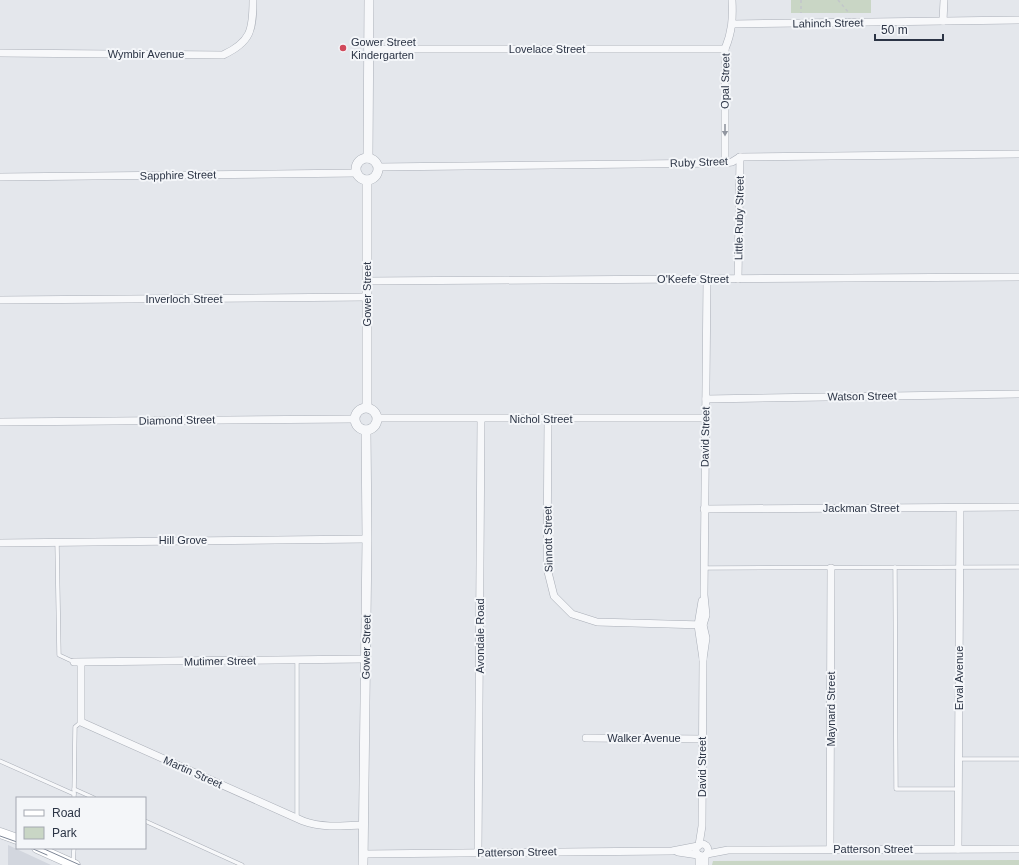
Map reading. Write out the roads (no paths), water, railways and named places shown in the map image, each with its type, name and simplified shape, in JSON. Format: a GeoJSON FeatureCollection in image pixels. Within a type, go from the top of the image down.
{"type":"FeatureCollection","features":[{"type":"Feature","properties":{"kind":"main road"},"geometry":{"type":"LineString","coordinates":[[0,833],[16,839]]}},
{"type":"Feature","properties":{"kind":"main road"},"geometry":{"type":"LineString","coordinates":[[39,849],[74,865]]}},
{"type":"Feature","properties":{"kind":"street","name":"Wymbir Avenue"},"geometry":{"type":"LineString","coordinates":[[0,53],[223,55],[236,49],[247,39],[253,17],[254,0]]}},
{"type":"Feature","properties":{"kind":"street"},"geometry":{"type":"LineString","coordinates":[[368,158],[369,0]]}},
{"type":"Feature","properties":{"kind":"street","name":"Opal Street"},"geometry":{"type":"LineString","coordinates":[[725,163],[725,49],[733,24],[732,0]]}},
{"type":"Feature","properties":{"kind":"street"},"geometry":{"type":"LineString","coordinates":[[943,21],[944,0]]}},
{"type":"Feature","properties":{"kind":"street","name":"Lahinch Street"},"geometry":{"type":"LineString","coordinates":[[733,24],[1019,20]]}},
{"type":"Feature","properties":{"kind":"street","name":"Lovelace Street"},"geometry":{"type":"LineString","coordinates":[[368,49],[725,49]]}},
{"type":"Feature","properties":{"kind":"street","name":"Ruby Street"},"geometry":{"type":"LineString","coordinates":[[378,167],[725,163],[732,162],[740,157],[1019,154]]}},
{"type":"Feature","properties":{"kind":"street","name":"Little Ruby Street"},"geometry":{"type":"LineString","coordinates":[[738,279],[740,157]]}},
{"type":"Feature","properties":{"kind":"street"},"geometry":{"type":"LineString","coordinates":[[368,158],[374,161],[378,167],[378,171],[374,178],[367,180],[361,178],[357,173],[357,165],[360,161],[368,158]]}},
{"type":"Feature","properties":{"kind":"street","name":"Sapphire Street"},"geometry":{"type":"LineString","coordinates":[[0,177],[357,173]]}},
{"type":"Feature","properties":{"kind":"street","name":"Gower Street"},"geometry":{"type":"LineString","coordinates":[[367,180],[367,407]]}},
{"type":"Feature","properties":{"kind":"street","name":"O'Keefe Street"},"geometry":{"type":"LineString","coordinates":[[367,281],[1019,277]]}},
{"type":"Feature","properties":{"kind":"street","name":"David Street"},"geometry":{"type":"LineString","coordinates":[[699,865],[702,850],[703,659],[706,638],[700,625],[706,614],[704,594],[704,418],[706,399],[706,279]]}},
{"type":"Feature","properties":{"kind":"street","name":"Inverloch Street"},"geometry":{"type":"LineString","coordinates":[[0,300],[368,297]]}},
{"type":"Feature","properties":{"kind":"street","name":"Watson Street"},"geometry":{"type":"LineString","coordinates":[[706,399],[1019,394]]}},
{"type":"Feature","properties":{"kind":"street"},"geometry":{"type":"LineString","coordinates":[[367,407],[374,410],[378,418],[374,427],[366,430],[359,427],[355,418],[359,410],[367,407]]}},
{"type":"Feature","properties":{"kind":"street","name":"Diamond Street"},"geometry":{"type":"LineString","coordinates":[[0,422],[355,418]]}},
{"type":"Feature","properties":{"kind":"street","name":"Nichol Street"},"geometry":{"type":"LineString","coordinates":[[378,418],[704,418]]}},
{"type":"Feature","properties":{"kind":"street","name":"Sinnott Street"},"geometry":{"type":"LineString","coordinates":[[548,418],[547,568],[554,596],[572,614],[597,622],[700,625]]}},
{"type":"Feature","properties":{"kind":"street","name":"Avondale Road"},"geometry":{"type":"LineString","coordinates":[[478,852],[481,419]]}},
{"type":"Feature","properties":{"kind":"street","name":"Gower Street"},"geometry":{"type":"LineString","coordinates":[[363,865],[367,539],[366,430]]}},
{"type":"Feature","properties":{"kind":"street","name":"Jackman Street"},"geometry":{"type":"LineString","coordinates":[[704,509],[1019,507]]}},
{"type":"Feature","properties":{"kind":"street","name":"Erval Avenue"},"geometry":{"type":"LineString","coordinates":[[958,849],[960,508]]}},
{"type":"Feature","properties":{"kind":"street","name":"Hill Grove"},"geometry":{"type":"LineString","coordinates":[[0,543],[57,541],[367,539]]}},
{"type":"Feature","properties":{"kind":"street","name":"Maynard Street"},"geometry":{"type":"LineString","coordinates":[[830,849],[831,568]]}},
{"type":"Feature","properties":{"kind":"street","name":"Mutimer Street"},"geometry":{"type":"LineString","coordinates":[[78,662],[365,659]]}},
{"type":"Feature","properties":{"kind":"street"},"geometry":{"type":"LineString","coordinates":[[78,662],[81,722]]}},
{"type":"Feature","properties":{"kind":"street","name":"Martin Street"},"geometry":{"type":"LineString","coordinates":[[81,722],[312,824],[363,825]]}},
{"type":"Feature","properties":{"kind":"street","name":"Walker Avenue"},"geometry":{"type":"LineString","coordinates":[[586,738],[702,739]]}},
{"type":"Feature","properties":{"kind":"street","name":"Patterson Street"},"geometry":{"type":"LineString","coordinates":[[363,854],[830,849],[1019,849]]}},
{"type":"Feature","properties":{"kind":"street","name":"David Street"},"geometry":{"type":"LineString","coordinates":[[702,850],[705,865]]}},
{"type":"Feature","properties":{"kind":"lane"},"geometry":{"type":"LineString","coordinates":[[57,541],[59,655],[78,662]]}},
{"type":"Feature","properties":{"kind":"lane"},"geometry":{"type":"LineString","coordinates":[[895,567],[896,789],[958,789]]}},
{"type":"Feature","properties":{"kind":"lane"},"geometry":{"type":"LineString","coordinates":[[704,568],[1019,567]]}},
{"type":"Feature","properties":{"kind":"lane"},"geometry":{"type":"LineString","coordinates":[[297,660],[297,818]]}},
{"type":"Feature","properties":{"kind":"lane"},"geometry":{"type":"LineString","coordinates":[[0,761],[74,796],[75,727],[81,722]]}},
{"type":"Feature","properties":{"kind":"lane"},"geometry":{"type":"LineString","coordinates":[[958,759],[1019,759]]}},
{"type":"Feature","properties":{"kind":"lane"},"geometry":{"type":"LineString","coordinates":[[74,789],[92,797]]}},
{"type":"Feature","properties":{"kind":"lane"},"geometry":{"type":"LineString","coordinates":[[146,821],[242,865]]}},
{"type":"Feature","properties":{"kind":"lane"},"geometry":{"type":"LineString","coordinates":[[74,849],[74,865]]}},
{"type":"Feature","properties":{"kind":"tram line"},"geometry":{"type":"LineString","coordinates":[[0,836],[16,842]]}},
{"type":"Feature","properties":{"kind":"tram line"},"geometry":{"type":"LineString","coordinates":[[33,849],[47,855]]}},
{"type":"Feature","properties":{"kind":"tram line"},"geometry":{"type":"LineString","coordinates":[[44,849],[80,865]]}},
{"type":"Feature","properties":{"kind":"place","name":"Gower Street Kindergarten"},"geometry":{"type":"Point","coordinates":[343,48]}}]}
